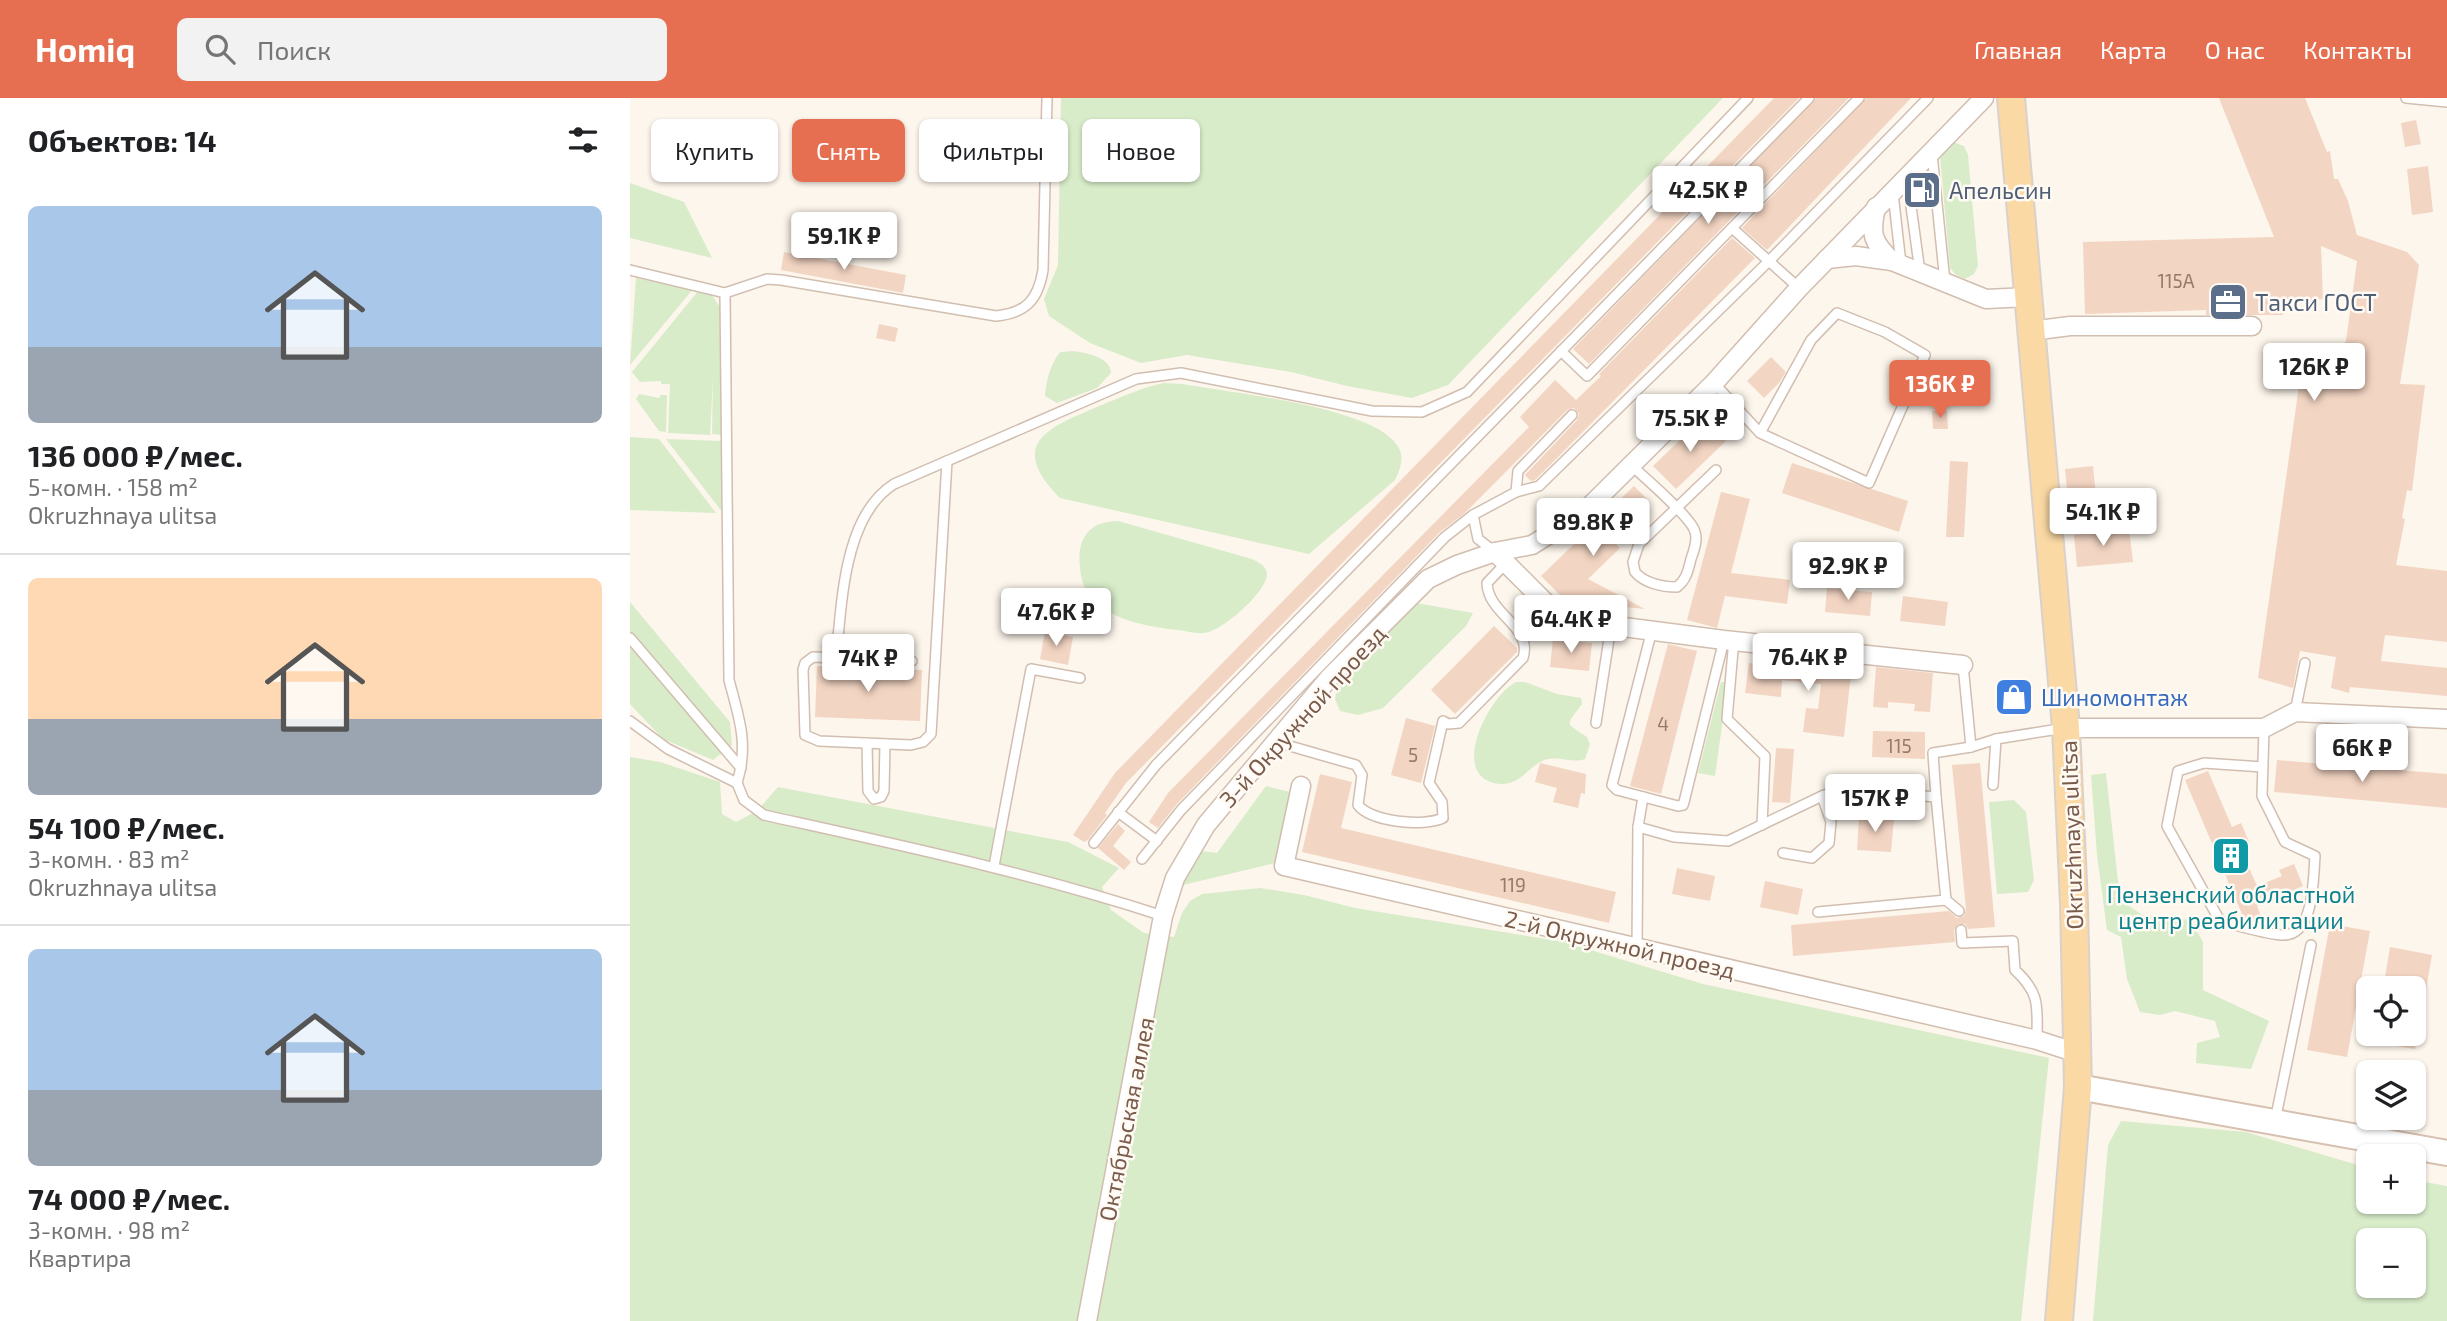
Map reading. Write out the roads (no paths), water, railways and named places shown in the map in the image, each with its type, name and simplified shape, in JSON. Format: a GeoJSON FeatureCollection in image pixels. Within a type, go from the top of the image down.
{"type":"FeatureCollection","features":[{"type":"Feature","properties":{"kind":"main road","name":"Okruzhnaya ulitsa"},"geometry":{"type":"LineString","coordinates":[[2011,98],[2066,728],[2074,904],[2078,1087],[2059,1321]]}},
{"type":"Feature","properties":{"kind":"street","name":"3-й Окружной проезд"},"geometry":{"type":"LineString","coordinates":[[1163,916],[1175,878],[1206,825],[1330,677],[1428,579],[1457,565],[1501,558],[1532,545],[1583,513],[1714,383],[1799,288],[1984,98]]}},
{"type":"Feature","properties":{"kind":"street"},"geometry":{"type":"LineString","coordinates":[[1876,207],[1871,227],[1876,246],[1897,263]]}},
{"type":"Feature","properties":{"kind":"street"},"geometry":{"type":"LineString","coordinates":[[1827,259],[1856,256],[1897,263],[1986,299],[2028,298]]}},
{"type":"Feature","properties":{"kind":"street"},"geometry":{"type":"LineString","coordinates":[[2031,331],[2070,326],[2252,326]]}},
{"type":"Feature","properties":{"kind":"street"},"geometry":{"type":"LineString","coordinates":[[1501,558],[1556,613],[1577,621],[1963,665]]}},
{"type":"Feature","properties":{"kind":"street"},"geometry":{"type":"LineString","coordinates":[[2066,728],[2264,728],[2295,712],[2447,719]]}},
{"type":"Feature","properties":{"kind":"street","name":"2-й Окружной проезд"},"geometry":{"type":"LineString","coordinates":[[1301,786],[1284,866],[2037,1040],[2077,1053]]}},
{"type":"Feature","properties":{"kind":"street","name":"Октябрьская аллея"},"geometry":{"type":"LineString","coordinates":[[1087,1321],[1163,916]]}},
{"type":"Feature","properties":{"kind":"street"},"geometry":{"type":"LineString","coordinates":[[2078,1087],[2447,1153]]}},
{"type":"Feature","properties":{"kind":"lane"},"geometry":{"type":"LineString","coordinates":[[630,270],[725,293],[753,283],[781,280],[996,316],[1025,309],[1040,287],[1043,270],[1047,98]]}},
{"type":"Feature","properties":{"kind":"lane"},"geometry":{"type":"LineString","coordinates":[[836,658],[845,582],[854,545],[869,506],[894,484],[1136,379],[1181,373],[1371,411],[1422,412],[1467,392],[1748,98]]}},
{"type":"Feature","properties":{"kind":"lane"},"geometry":{"type":"LineString","coordinates":[[1094,843],[1156,765],[1809,98]]}},
{"type":"Feature","properties":{"kind":"lane"},"geometry":{"type":"LineString","coordinates":[[1561,351],[1587,376],[1858,98]]}},
{"type":"Feature","properties":{"kind":"lane"},"geometry":{"type":"LineString","coordinates":[[1142,859],[1181,810],[1445,537],[1473,515],[1516,492],[1539,486],[1768,262],[1928,98]]}},
{"type":"Feature","properties":{"kind":"lane"},"geometry":{"type":"LineString","coordinates":[[2406,98],[2447,102]]}},
{"type":"Feature","properties":{"kind":"lane"},"geometry":{"type":"LineString","coordinates":[[1932,149],[1945,282]]}},
{"type":"Feature","properties":{"kind":"lane"},"geometry":{"type":"LineString","coordinates":[[1907,175],[1920,272]]}},
{"type":"Feature","properties":{"kind":"lane"},"geometry":{"type":"LineString","coordinates":[[1892,190],[1897,263]]}},
{"type":"Feature","properties":{"kind":"lane"},"geometry":{"type":"LineString","coordinates":[[1732,228],[1799,288]]}},
{"type":"Feature","properties":{"kind":"lane"},"geometry":{"type":"LineString","coordinates":[[725,293],[729,680],[744,736],[737,783],[744,800],[764,815],[994,866],[1163,916]]}},
{"type":"Feature","properties":{"kind":"lane"},"geometry":{"type":"LineString","coordinates":[[1714,383],[1760,433],[1869,483],[1925,355],[1885,332],[1837,313],[1811,340],[1760,433]]}},
{"type":"Feature","properties":{"kind":"lane"},"geometry":{"type":"LineString","coordinates":[[1516,492],[1518,471],[1572,415]]}},
{"type":"Feature","properties":{"kind":"lane"},"geometry":{"type":"LineString","coordinates":[[912,661],[813,657],[805,663],[802,731],[812,740],[885,744],[923,742],[932,728],[947,461]]}},
{"type":"Feature","properties":{"kind":"lane"},"geometry":{"type":"LineString","coordinates":[[1630,464],[1676,509],[1692,525],[1696,538],[1686,577],[1677,587],[1670,587],[1642,579],[1635,572],[1633,562],[1639,544],[1676,509],[1716,470]]}},
{"type":"Feature","properties":{"kind":"lane"},"geometry":{"type":"LineString","coordinates":[[1276,741],[1356,765],[1362,775],[1358,805],[1368,813],[1415,823],[1435,822],[1443,818],[1444,809],[1432,790],[1429,775],[1443,721],[1448,724],[1459,723],[1523,658],[1526,648],[1524,637],[1487,596],[1487,583],[1501,558],[1478,539],[1473,515]]}},
{"type":"Feature","properties":{"kind":"lane"},"geometry":{"type":"LineString","coordinates":[[1524,637],[1531,623],[1543,615],[1556,613]]}},
{"type":"Feature","properties":{"kind":"lane"},"geometry":{"type":"LineString","coordinates":[[1596,723],[1611,626]]}},
{"type":"Feature","properties":{"kind":"lane"},"geometry":{"type":"LineString","coordinates":[[1652,630],[1613,782],[1614,788],[1683,805],[1729,640]]}},
{"type":"Feature","properties":{"kind":"lane"},"geometry":{"type":"LineString","coordinates":[[630,638],[741,768]]}},
{"type":"Feature","properties":{"kind":"lane"},"geometry":{"type":"LineString","coordinates":[[1729,640],[1727,719],[1765,756],[1762,825]]}},
{"type":"Feature","properties":{"kind":"lane"},"geometry":{"type":"LineString","coordinates":[[2295,712],[2305,663]]}},
{"type":"Feature","properties":{"kind":"lane"},"geometry":{"type":"LineString","coordinates":[[1963,665],[1971,747]]}},
{"type":"Feature","properties":{"kind":"lane"},"geometry":{"type":"LineString","coordinates":[[994,866],[1031,669],[1080,678]]}},
{"type":"Feature","properties":{"kind":"lane"},"geometry":{"type":"LineString","coordinates":[[630,721],[668,749],[737,783]]}},
{"type":"Feature","properties":{"kind":"lane"},"geometry":{"type":"LineString","coordinates":[[1959,911],[1946,900],[1933,753],[1971,747],[1996,738],[2066,728]]}},
{"type":"Feature","properties":{"kind":"lane"},"geometry":{"type":"LineString","coordinates":[[2263,767],[2204,763],[2179,771],[2167,827],[2220,921],[2284,935],[2301,927],[2312,904],[2315,856],[2285,842],[2262,796],[2263,767],[2264,728]]}},
{"type":"Feature","properties":{"kind":"lane"},"geometry":{"type":"LineString","coordinates":[[1993,785],[1996,738]]}},
{"type":"Feature","properties":{"kind":"lane"},"geometry":{"type":"LineString","coordinates":[[867,743],[868,790],[874,799],[881,797],[884,791],[885,744]]}},
{"type":"Feature","properties":{"kind":"lane"},"geometry":{"type":"LineString","coordinates":[[1637,827],[1674,837],[1728,841],[1842,789],[1936,797]]}},
{"type":"Feature","properties":{"kind":"lane"},"geometry":{"type":"LineString","coordinates":[[1783,853],[1812,858],[1829,843],[1831,822],[1822,796]]}},
{"type":"Feature","properties":{"kind":"lane"},"geometry":{"type":"LineString","coordinates":[[1637,947],[1637,827],[1643,797]]}},
{"type":"Feature","properties":{"kind":"lane"},"geometry":{"type":"LineString","coordinates":[[1118,812],[1157,841]]}},
{"type":"Feature","properties":{"kind":"lane"},"geometry":{"type":"LineString","coordinates":[[1818,912],[1946,900]]}},
{"type":"Feature","properties":{"kind":"lane"},"geometry":{"type":"LineString","coordinates":[[1961,930],[1962,943],[2013,941],[2015,970],[2031,985],[2037,998],[2037,1040]]}},
{"type":"Feature","properties":{"kind":"lane"},"geometry":{"type":"LineString","coordinates":[[2274,1123],[2311,946]]}},
{"type":"Feature","properties":{"kind":"place","name":"Апельсин"},"geometry":{"type":"Point","coordinates":[1922,190]}},
{"type":"Feature","properties":{"kind":"place","name":"Такси ГОСТ"},"geometry":{"type":"Point","coordinates":[2228,302]}},
{"type":"Feature","properties":{"kind":"place","name":"Шиномонтаж"},"geometry":{"type":"Point","coordinates":[2014,697]}},
{"type":"Feature","properties":{"kind":"place","name":"Пензенский областной центр реабилитации"},"geometry":{"type":"Point","coordinates":[2231,856]}}]}
